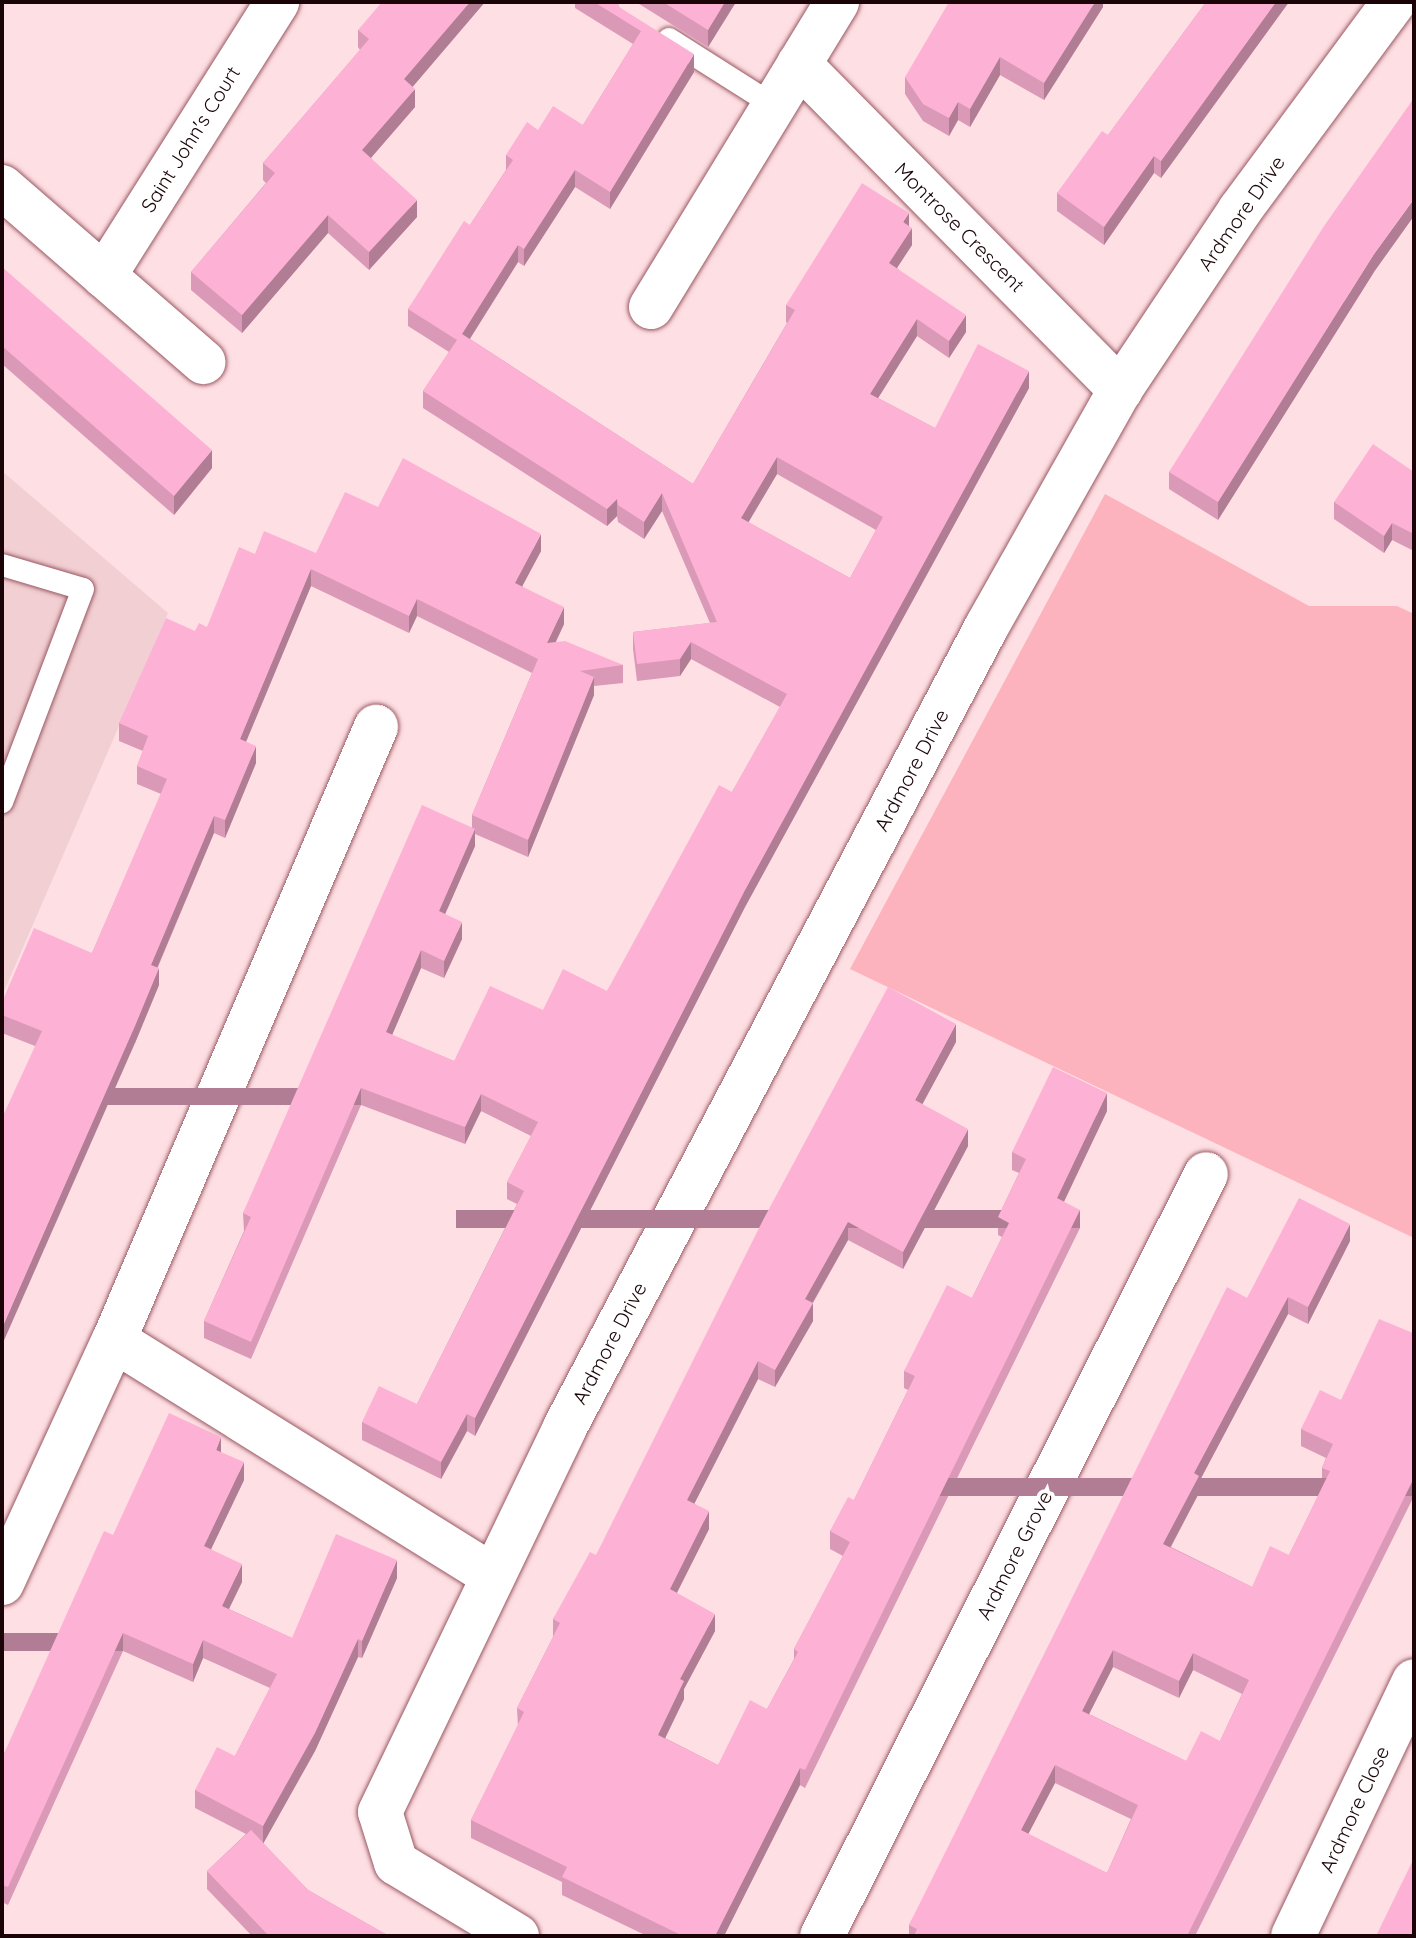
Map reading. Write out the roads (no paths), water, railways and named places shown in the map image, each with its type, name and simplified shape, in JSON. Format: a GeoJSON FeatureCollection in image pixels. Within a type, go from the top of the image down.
{"type":"FeatureCollection","features":[{"type":"Feature","properties":{"kind":"street","name":"Saint John's Court"},"geometry":{"type":"LineString","coordinates":[[104,276],[277,2]]}},
{"type":"Feature","properties":{"kind":"street"},"geometry":{"type":"LineString","coordinates":[[651,307],[837,2]]}},
{"type":"Feature","properties":{"kind":"street","name":"Ardmore Drive"},"geometry":{"type":"LineString","coordinates":[[517,1936],[396,1863],[380,1812],[565,1427],[987,626],[1120,390],[1240,210],[1394,2]]}},
{"type":"Feature","properties":{"kind":"street","name":"Montrose Crescent"},"geometry":{"type":"LineString","coordinates":[[799,64],[1120,390]]}},
{"type":"Feature","properties":{"kind":"street"},"geometry":{"type":"LineString","coordinates":[[2,187],[203,362]]}},
{"type":"Feature","properties":{"kind":"street"},"geometry":{"type":"LineString","coordinates":[[2,1583],[114,1340],[376,727]]}},
{"type":"Feature","properties":{"kind":"street","name":"Ardmore Grove"},"geometry":{"type":"LineString","coordinates":[[822,1936],[1206,1174]]}},
{"type":"Feature","properties":{"kind":"street"},"geometry":{"type":"LineString","coordinates":[[114,1340],[492,1575]]}},
{"type":"Feature","properties":{"kind":"street","name":"Ardmore Close"},"geometry":{"type":"LineString","coordinates":[[1293,1936],[1414,1681]]}},
{"type":"Feature","properties":{"kind":"lane"},"geometry":{"type":"LineString","coordinates":[[654,29],[773,105]]}},
{"type":"Feature","properties":{"kind":"lane"},"geometry":{"type":"LineString","coordinates":[[2,565],[83,589],[2,802]]}}]}
